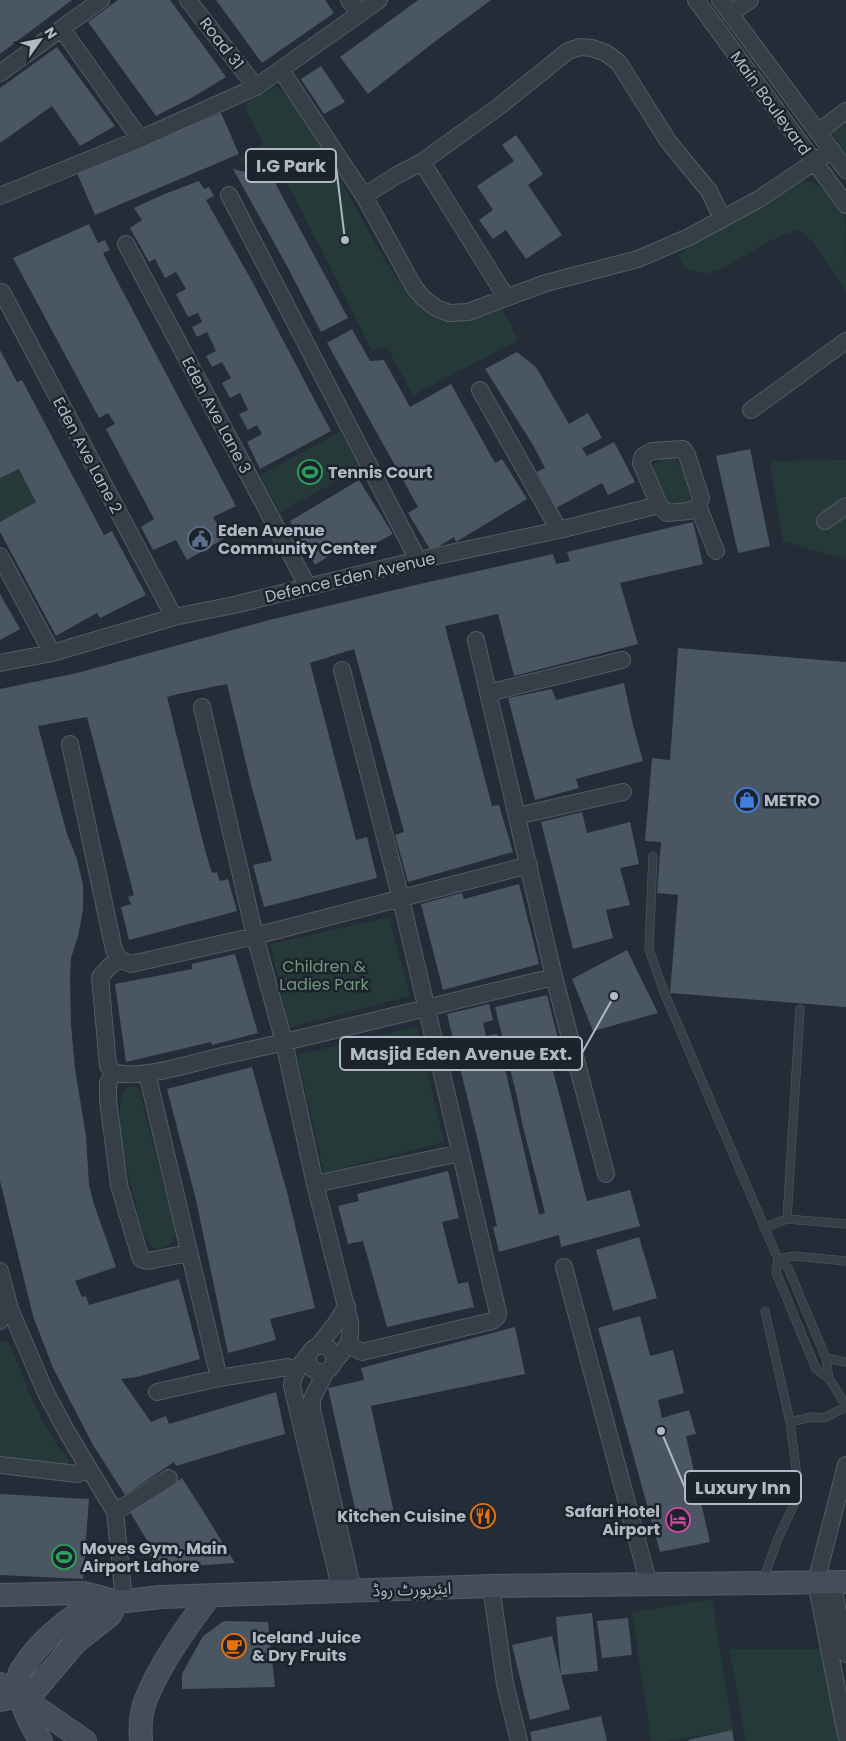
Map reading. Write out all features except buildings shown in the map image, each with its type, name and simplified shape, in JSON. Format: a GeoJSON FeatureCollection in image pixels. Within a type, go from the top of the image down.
{"type":"FeatureCollection","features":[{"type":"Feature","properties":{"kind":"main road","name":"ایئرپورٹ روڈ"},"geometry":{"type":"LineString","coordinates":[[114,1600],[491,1586],[831,1582]]}},
{"type":"Feature","properties":{"kind":"main road"},"geometry":{"type":"LineString","coordinates":[[0,1595],[83,1593],[114,1600]]}},
{"type":"Feature","properties":{"kind":"main road"},"geometry":{"type":"LineString","coordinates":[[141,1741],[140,1730],[145,1700],[184,1631],[210,1596]]}},
{"type":"Feature","properties":{"kind":"main road"},"geometry":{"type":"LineString","coordinates":[[10,1698],[18,1675],[30,1656],[51,1635],[72,1617],[114,1600]]}},
{"type":"Feature","properties":{"kind":"main road"},"geometry":{"type":"LineString","coordinates":[[0,1684],[30,1722],[40,1741]]}},
{"type":"Feature","properties":{"kind":"main road"},"geometry":{"type":"LineString","coordinates":[[10,1698],[85,1741]]}},
{"type":"Feature","properties":{"kind":"street"},"geometry":{"type":"LineString","coordinates":[[0,73],[101,0]]}},
{"type":"Feature","properties":{"kind":"street","name":"Road 31"},"geometry":{"type":"LineString","coordinates":[[188,0],[256,86]]}},
{"type":"Feature","properties":{"kind":"street"},"geometry":{"type":"LineString","coordinates":[[349,0],[360,14]]}},
{"type":"Feature","properties":{"kind":"street"},"geometry":{"type":"LineString","coordinates":[[0,196],[140,139],[256,86],[379,0]]}},
{"type":"Feature","properties":{"kind":"street","name":"Main Boulevard"},"geometry":{"type":"LineString","coordinates":[[696,0],[846,205]]}},
{"type":"Feature","properties":{"kind":"street","name":"Main Boulevard"},"geometry":{"type":"LineString","coordinates":[[720,0],[846,170]]}},
{"type":"Feature","properties":{"kind":"street"},"geometry":{"type":"LineString","coordinates":[[730,14],[750,0]]}},
{"type":"Feature","properties":{"kind":"street"},"geometry":{"type":"LineString","coordinates":[[62,29],[140,139]]}},
{"type":"Feature","properties":{"kind":"street"},"geometry":{"type":"LineString","coordinates":[[364,196],[422,162],[497,108],[568,51],[580,47],[592,48],[606,53],[619,64],[668,142],[708,191],[722,218]]}},
{"type":"Feature","properties":{"kind":"street"},"geometry":{"type":"LineString","coordinates":[[281,70],[364,196],[414,288],[436,308],[449,313],[468,312],[546,283],[638,260],[689,236],[758,199],[832,150]]}},
{"type":"Feature","properties":{"kind":"street"},"geometry":{"type":"LineString","coordinates":[[818,132],[846,111]]}},
{"type":"Feature","properties":{"kind":"street"},"geometry":{"type":"LineString","coordinates":[[422,162],[506,297]]}},
{"type":"Feature","properties":{"kind":"street"},"geometry":{"type":"LineString","coordinates":[[229,195],[418,560]]}},
{"type":"Feature","properties":{"kind":"street","name":"Eden Ave Lane 3"},"geometry":{"type":"LineString","coordinates":[[126,244],[308,586]]}},
{"type":"Feature","properties":{"kind":"street","name":"Eden Ave Lane 2"},"geometry":{"type":"LineString","coordinates":[[2,292],[174,617]]}},
{"type":"Feature","properties":{"kind":"street"},"geometry":{"type":"LineString","coordinates":[[751,410],[846,341]]}},
{"type":"Feature","properties":{"kind":"street"},"geometry":{"type":"LineString","coordinates":[[480,390],[559,530]]}},
{"type":"Feature","properties":{"kind":"street"},"geometry":{"type":"LineString","coordinates":[[683,449],[701,498],[698,506],[689,511],[667,513],[659,505],[641,463],[643,456],[652,451],[683,449]]}},
{"type":"Feature","properties":{"kind":"street","name":"Defence Eden Avenue"},"geometry":{"type":"LineString","coordinates":[[0,663],[52,653],[174,617],[418,560],[559,530],[659,505]]}},
{"type":"Feature","properties":{"kind":"street"},"geometry":{"type":"LineString","coordinates":[[698,506],[716,551]]}},
{"type":"Feature","properties":{"kind":"street"},"geometry":{"type":"LineString","coordinates":[[825,521],[846,506]]}},
{"type":"Feature","properties":{"kind":"street"},"geometry":{"type":"LineString","coordinates":[[0,556],[52,653]]}},
{"type":"Feature","properties":{"kind":"street"},"geometry":{"type":"LineString","coordinates":[[476,640],[554,977],[606,1174]]}},
{"type":"Feature","properties":{"kind":"street"},"geometry":{"type":"LineString","coordinates":[[488,693],[622,660]]}},
{"type":"Feature","properties":{"kind":"street"},"geometry":{"type":"LineString","coordinates":[[342,670],[401,899],[498,1312],[497,1318],[492,1321],[362,1352],[348,1345]]}},
{"type":"Feature","properties":{"kind":"street"},"geometry":{"type":"LineString","coordinates":[[202,707],[255,936],[284,1042],[315,1184],[347,1306],[351,1333],[348,1345],[330,1367],[312,1399],[312,1409],[347,1591]]}},
{"type":"Feature","properties":{"kind":"street"},"geometry":{"type":"LineString","coordinates":[[70,744],[114,950],[119,959],[131,964],[255,936],[529,865]]}},
{"type":"Feature","properties":{"kind":"street"},"geometry":{"type":"LineString","coordinates":[[517,816],[622,792]]}},
{"type":"Feature","properties":{"kind":"street"},"geometry":{"type":"LineString","coordinates":[[119,959],[104,971],[100,977],[108,1066],[114,1072],[122,1075],[147,1073],[284,1042],[554,977]]}},
{"type":"Feature","properties":{"kind":"street"},"geometry":{"type":"LineString","coordinates":[[114,1072],[108,1083],[108,1100],[119,1184],[138,1253],[141,1259],[147,1261],[189,1253]]}},
{"type":"Feature","properties":{"kind":"street"},"geometry":{"type":"LineString","coordinates":[[147,1073],[219,1378]]}},
{"type":"Feature","properties":{"kind":"street"},"geometry":{"type":"LineString","coordinates":[[315,1184],[460,1153]]}},
{"type":"Feature","properties":{"kind":"street"},"geometry":{"type":"LineString","coordinates":[[564,1267],[649,1585]]}},
{"type":"Feature","properties":{"kind":"street"},"geometry":{"type":"LineString","coordinates":[[0,1271],[5,1315],[67,1432],[115,1512],[114,1600]]}},
{"type":"Feature","properties":{"kind":"street"},"geometry":{"type":"LineString","coordinates":[[347,1306],[336,1323],[296,1371],[292,1386],[347,1591]]}},
{"type":"Feature","properties":{"kind":"street"},"geometry":{"type":"LineString","coordinates":[[322,1346],[330,1350],[333,1353],[330,1367],[318,1372],[312,1368],[308,1362],[313,1350],[322,1346]]}},
{"type":"Feature","properties":{"kind":"street"},"geometry":{"type":"LineString","coordinates":[[157,1392],[219,1378],[288,1367],[296,1371]]}},
{"type":"Feature","properties":{"kind":"street"},"geometry":{"type":"LineString","coordinates":[[0,1465],[77,1474],[89,1468]]}},
{"type":"Feature","properties":{"kind":"street"},"geometry":{"type":"LineString","coordinates":[[846,1465],[831,1582],[846,1735]]}},
{"type":"Feature","properties":{"kind":"street"},"geometry":{"type":"LineString","coordinates":[[115,1512],[170,1478]]}},
{"type":"Feature","properties":{"kind":"street"},"geometry":{"type":"LineString","coordinates":[[831,1582],[846,1654]]}},
{"type":"Feature","properties":{"kind":"street"},"geometry":{"type":"LineString","coordinates":[[491,1586],[505,1684],[519,1741]]}},
{"type":"Feature","properties":{"kind":"lane"},"geometry":{"type":"LineString","coordinates":[[653,856],[649,949],[664,992],[778,1259],[788,1268],[826,1358],[829,1379]]}},
{"type":"Feature","properties":{"kind":"lane"},"geometry":{"type":"LineString","coordinates":[[787,1219],[800,1009]]}},
{"type":"Feature","properties":{"kind":"lane"},"geometry":{"type":"LineString","coordinates":[[765,1227],[787,1219],[846,1224]]}},
{"type":"Feature","properties":{"kind":"lane"},"geometry":{"type":"LineString","coordinates":[[778,1259],[794,1256],[846,1261]]}},
{"type":"Feature","properties":{"kind":"lane"},"geometry":{"type":"LineString","coordinates":[[778,1259],[776,1272],[816,1369],[829,1379],[846,1406],[824,1418],[812,1417],[790,1422]]}},
{"type":"Feature","properties":{"kind":"lane"},"geometry":{"type":"LineString","coordinates":[[762,1583],[776,1541],[794,1504],[797,1476],[790,1422],[765,1311]]}},
{"type":"Feature","properties":{"kind":"lane"},"geometry":{"type":"LineString","coordinates":[[826,1358],[846,1362]]}},
{"type":"Feature","properties":{"kind":"green space"},"geometry":{"type":"Polygon","coordinates":[[[276,86],[299,107],[383,256],[419,307],[433,317],[450,318],[467,316],[500,307],[509,320],[517,339],[515,342],[413,395],[387,347],[372,351],[284,176],[238,160],[256,151],[263,145],[247,110],[246,103],[276,86]]]}},
{"type":"Feature","properties":{"kind":"green space"},"geometry":{"type":"Polygon","coordinates":[[[846,115],[846,154],[832,132],[835,123],[846,115]]]}},
{"type":"Feature","properties":{"kind":"green space"},"geometry":{"type":"Polygon","coordinates":[[[810,182],[820,187],[830,196],[839,206],[845,217],[846,292],[811,240],[798,230],[779,236],[723,268],[705,274],[685,269],[678,254],[740,219],[791,186],[810,182]]]}},
{"type":"Feature","properties":{"kind":"green space","name":"Tennis Court"},"geometry":{"type":"Polygon","coordinates":[[[340,432],[361,468],[280,512],[260,475],[340,432]]]}},
{"type":"Feature","properties":{"kind":"green space"},"geometry":{"type":"Polygon","coordinates":[[[669,457],[677,460],[688,481],[691,492],[688,501],[680,505],[674,505],[663,497],[653,475],[653,465],[663,458],[669,457]]]}},
{"type":"Feature","properties":{"kind":"green space"},"geometry":{"type":"Polygon","coordinates":[[[846,460],[846,560],[783,541],[770,461],[846,460]]]}},
{"type":"Feature","properties":{"kind":"green space"},"geometry":{"type":"Polygon","coordinates":[[[19,469],[36,502],[1,522],[0,478],[19,469]]]}},
{"type":"Feature","properties":{"kind":"green space","name":"Children & Ladies Park"},"geometry":{"type":"Polygon","coordinates":[[[389,917],[410,996],[289,1028],[270,944],[389,917]]]}},
{"type":"Feature","properties":{"kind":"green space"},"geometry":{"type":"Polygon","coordinates":[[[417,1027],[444,1142],[324,1173],[297,1055],[417,1027]]]}},
{"type":"Feature","properties":{"kind":"green space"},"geometry":{"type":"Polygon","coordinates":[[[131,1085],[139,1088],[175,1230],[171,1243],[162,1248],[152,1248],[142,1230],[120,1140],[120,1101],[124,1091],[131,1085]]]}},
{"type":"Feature","properties":{"kind":"green space"},"geometry":{"type":"Polygon","coordinates":[[[5,1340],[9,1342],[42,1420],[59,1448],[68,1458],[69,1464],[63,1466],[0,1459],[0,1342],[5,1340]]]}},
{"type":"Feature","properties":{"kind":"green space"},"geometry":{"type":"Polygon","coordinates":[[[712,1599],[733,1731],[665,1741],[651,1741],[632,1612],[712,1599]]]}},
{"type":"Feature","properties":{"kind":"green space"},"geometry":{"type":"Polygon","coordinates":[[[729,1649],[821,1649],[839,1741],[746,1741],[729,1649]]]}},
{"type":"Feature","properties":{"kind":"place","name":"I.G Park"},"geometry":{"type":"Point","coordinates":[345,240]}},
{"type":"Feature","properties":{"kind":"place","name":"Tennis Court"},"geometry":{"type":"Point","coordinates":[310,472]}},
{"type":"Feature","properties":{"kind":"place","name":"Eden Avenue Community Center"},"geometry":{"type":"Point","coordinates":[200,539]}},
{"type":"Feature","properties":{"kind":"place","name":"METRO"},"geometry":{"type":"Point","coordinates":[747,800]}},
{"type":"Feature","properties":{"kind":"place","name":"Masjid Eden Avenue Ext."},"geometry":{"type":"Point","coordinates":[614,996]}},
{"type":"Feature","properties":{"kind":"place","name":"Luxury Inn"},"geometry":{"type":"Point","coordinates":[661,1431]}},
{"type":"Feature","properties":{"kind":"place","name":"Kitchen Cuisine"},"geometry":{"type":"Point","coordinates":[483,1516]}},
{"type":"Feature","properties":{"kind":"place","name":"Safari Hotel Airport"},"geometry":{"type":"Point","coordinates":[678,1520]}},
{"type":"Feature","properties":{"kind":"place","name":"Moves Gym, Main Airport Lahore"},"geometry":{"type":"Point","coordinates":[64,1557]}},
{"type":"Feature","properties":{"kind":"place","name":"Iceland Juice & Dry Fruits"},"geometry":{"type":"Point","coordinates":[234,1646]}}]}
